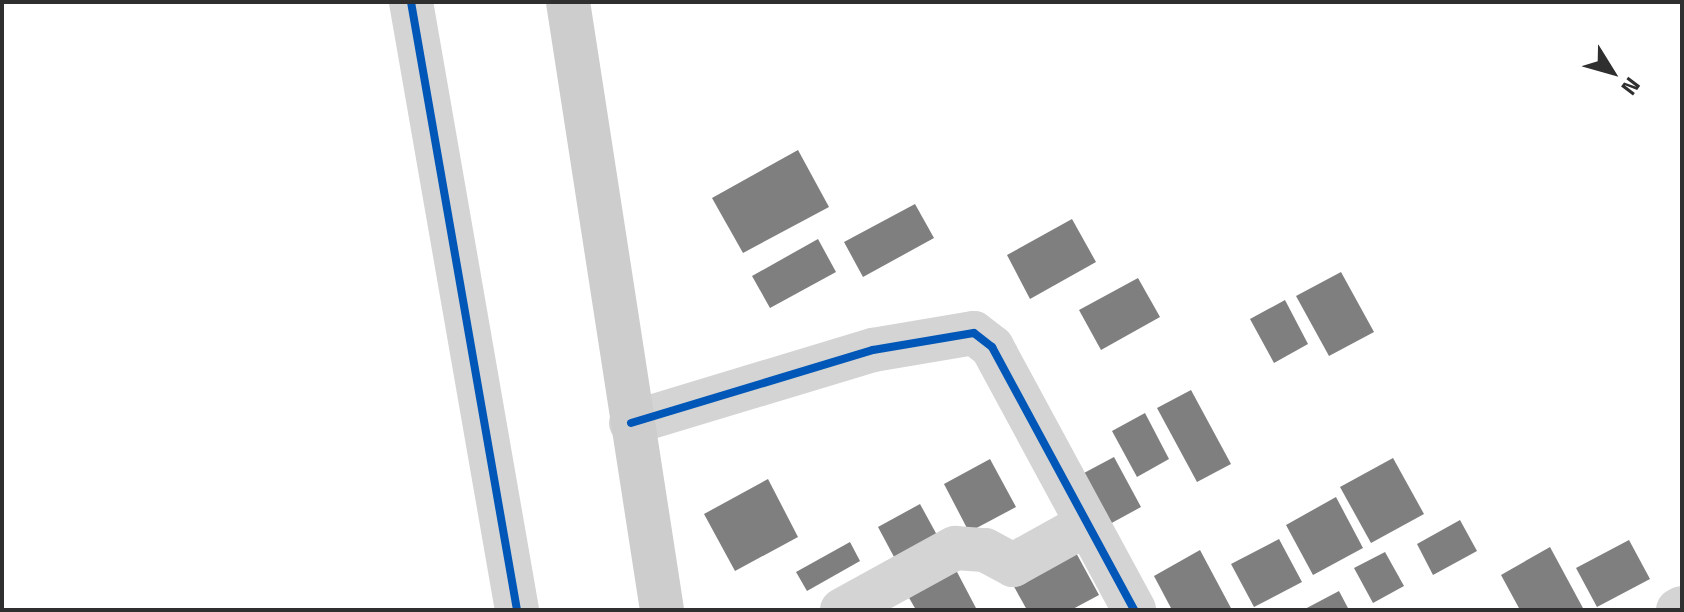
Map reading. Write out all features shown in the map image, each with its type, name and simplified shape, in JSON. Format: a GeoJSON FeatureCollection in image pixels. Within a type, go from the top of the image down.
{"type":"FeatureCollection","features":[{"type":"Feature","properties":{"kind":"main road"},"geometry":{"type":"LineString","coordinates":[[568,2],[662,610]]}},
{"type":"Feature","properties":{"kind":"street"},"geometry":{"type":"LineString","coordinates":[[411,2],[517,610]]}},
{"type":"Feature","properties":{"kind":"street"},"geometry":{"type":"LineString","coordinates":[[631,423],[873,350],[974,333],[992,347],[1134,610]]}},
{"type":"Feature","properties":{"kind":"street"},"geometry":{"type":"LineString","coordinates":[[842,610],[955,548],[985,550],[1013,565],[1087,524]]}},
{"type":"Feature","properties":{"kind":"building"},"geometry":{"type":"Polygon","coordinates":[[[798,150],[829,207],[743,253],[712,198],[798,150]]]}},
{"type":"Feature","properties":{"kind":"building"},"geometry":{"type":"Polygon","coordinates":[[[915,204],[934,238],[863,277],[844,242],[915,204]]]}},
{"type":"Feature","properties":{"kind":"building"},"geometry":{"type":"Polygon","coordinates":[[[1072,219],[1096,262],[1030,299],[1007,255],[1072,219]]]}},
{"type":"Feature","properties":{"kind":"building"},"geometry":{"type":"Polygon","coordinates":[[[818,239],[836,272],[770,308],[752,276],[818,239]]]}},
{"type":"Feature","properties":{"kind":"building"},"geometry":{"type":"Polygon","coordinates":[[[1341,272],[1374,332],[1329,356],[1296,296],[1341,272]]]}},
{"type":"Feature","properties":{"kind":"building"},"geometry":{"type":"Polygon","coordinates":[[[1138,278],[1160,317],[1101,350],[1079,310],[1138,278]]]}},
{"type":"Feature","properties":{"kind":"building"},"geometry":{"type":"Polygon","coordinates":[[[1285,300],[1308,344],[1274,363],[1250,319],[1285,300]]]}},
{"type":"Feature","properties":{"kind":"building"},"geometry":{"type":"Polygon","coordinates":[[[1191,390],[1231,464],[1197,482],[1157,408],[1191,390]]]}},
{"type":"Feature","properties":{"kind":"building"},"geometry":{"type":"Polygon","coordinates":[[[1145,413],[1169,459],[1137,477],[1112,431],[1145,413]]]}},
{"type":"Feature","properties":{"kind":"building"},"geometry":{"type":"Polygon","coordinates":[[[1114,457],[1141,507],[1097,531],[1069,481],[1114,457]]]}},
{"type":"Feature","properties":{"kind":"building"},"geometry":{"type":"Polygon","coordinates":[[[1393,458],[1424,514],[1371,543],[1340,487],[1393,458]]]}},
{"type":"Feature","properties":{"kind":"building"},"geometry":{"type":"Polygon","coordinates":[[[990,459],[1016,507],[969,532],[944,484],[990,459]]]}},
{"type":"Feature","properties":{"kind":"building"},"geometry":{"type":"Polygon","coordinates":[[[768,479],[798,537],[735,571],[704,514],[768,479]]]}},
{"type":"Feature","properties":{"kind":"building"},"geometry":{"type":"Polygon","coordinates":[[[1336,497],[1363,548],[1313,575],[1286,525],[1336,497]]]}},
{"type":"Feature","properties":{"kind":"building"},"geometry":{"type":"Polygon","coordinates":[[[920,504],[943,546],[901,570],[878,527],[920,504]]]}},
{"type":"Feature","properties":{"kind":"building"},"geometry":{"type":"Polygon","coordinates":[[[1460,520],[1477,551],[1433,575],[1417,544],[1460,520]]]}},
{"type":"Feature","properties":{"kind":"building"},"geometry":{"type":"Polygon","coordinates":[[[1279,539],[1302,582],[1254,607],[1231,564],[1279,539]]]}},
{"type":"Feature","properties":{"kind":"building"},"geometry":{"type":"Polygon","coordinates":[[[1629,540],[1650,579],[1597,607],[1576,568],[1629,540]]]}},
{"type":"Feature","properties":{"kind":"building"},"geometry":{"type":"Polygon","coordinates":[[[850,542],[860,561],[807,591],[796,572],[850,542]]]}},
{"type":"Feature","properties":{"kind":"building"},"geometry":{"type":"Polygon","coordinates":[[[1550,547],[1584,610],[1520,610],[1501,575],[1550,547]]]}},
{"type":"Feature","properties":{"kind":"building"},"geometry":{"type":"Polygon","coordinates":[[[1074,549],[1099,595],[1071,610],[1027,610],[1012,583],[1074,549]]]}},
{"type":"Feature","properties":{"kind":"building"},"geometry":{"type":"Polygon","coordinates":[[[1200,550],[1232,610],[1172,610],[1154,576],[1200,550]]]}},
{"type":"Feature","properties":{"kind":"building"},"geometry":{"type":"Polygon","coordinates":[[[1385,552],[1404,586],[1373,603],[1354,568],[1385,552]]]}},
{"type":"Feature","properties":{"kind":"building"},"geometry":{"type":"Polygon","coordinates":[[[956,570],[977,610],[916,610],[908,596],[956,570]]]}},
{"type":"Feature","properties":{"kind":"building"},"geometry":{"type":"Polygon","coordinates":[[[1339,591],[1349,610],[1303,610],[1339,591]]]}},
{"type":"Feature","properties":{"kind":"cycle path"},"geometry":{"type":"LineString","coordinates":[[411,2],[517,610]]}},
{"type":"Feature","properties":{"kind":"cycle path"},"geometry":{"type":"LineString","coordinates":[[631,423],[873,350],[974,333],[992,347],[1134,610]]}}]}
